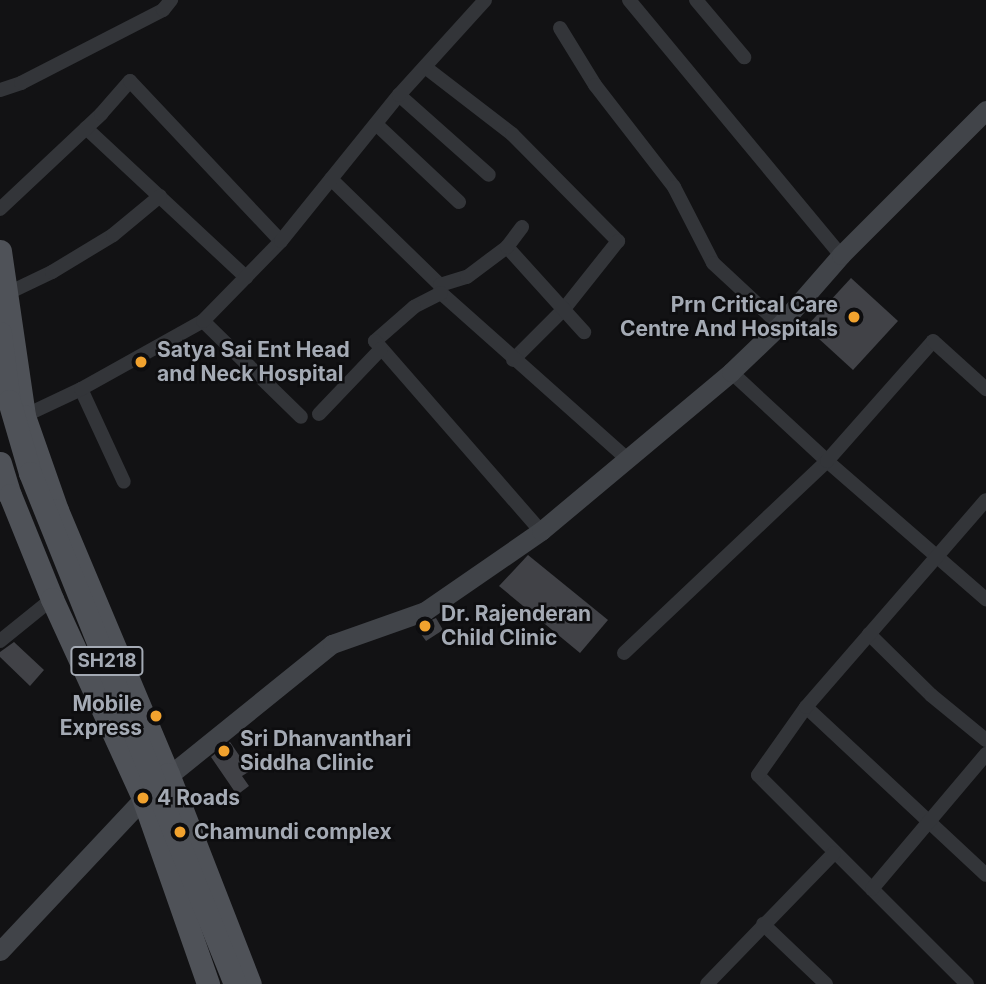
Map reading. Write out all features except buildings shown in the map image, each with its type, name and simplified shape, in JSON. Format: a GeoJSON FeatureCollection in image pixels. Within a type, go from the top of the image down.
{"type":"FeatureCollection","features":[{"type":"Feature","properties":{"kind":"main road"},"geometry":{"type":"LineString","coordinates":[[0,251],[24,415],[57,510],[168,775],[250,984]]}},
{"type":"Feature","properties":{"kind":"main road","name":"SH218"},"geometry":{"type":"LineString","coordinates":[[0,333],[9,401],[30,473],[235,984]]}},
{"type":"Feature","properties":{"kind":"main road","name":"SH218"},"geometry":{"type":"LineString","coordinates":[[0,419],[17,480],[42,545],[180,873],[222,984]]}},
{"type":"Feature","properties":{"kind":"main road"},"geometry":{"type":"LineString","coordinates":[[0,463],[9,495],[52,599],[143,798],[208,984]]}},
{"type":"Feature","properties":{"kind":"street"},"geometry":{"type":"LineString","coordinates":[[0,90],[21,83],[163,10],[172,0]]}},
{"type":"Feature","properties":{"kind":"street"},"geometry":{"type":"LineString","coordinates":[[24,415],[81,389],[204,321],[281,241],[399,95],[485,0]]}},
{"type":"Feature","properties":{"kind":"street"},"geometry":{"type":"LineString","coordinates":[[629,0],[841,255]]}},
{"type":"Feature","properties":{"kind":"street"},"geometry":{"type":"LineString","coordinates":[[696,0],[744,57]]}},
{"type":"Feature","properties":{"kind":"street"},"geometry":{"type":"LineString","coordinates":[[560,28],[595,85],[674,187],[713,263],[780,325]]}},
{"type":"Feature","properties":{"kind":"street"},"geometry":{"type":"LineString","coordinates":[[425,67],[512,134],[618,241],[564,309],[513,360]]}},
{"type":"Feature","properties":{"kind":"street"},"geometry":{"type":"LineString","coordinates":[[0,209],[86,128],[130,81],[281,241]]}},
{"type":"Feature","properties":{"kind":"street"},"geometry":{"type":"LineString","coordinates":[[399,95],[489,175]]}},
{"type":"Feature","properties":{"kind":"street"},"geometry":{"type":"LineString","coordinates":[[1,949],[143,798],[332,644],[425,611],[541,531],[731,372],[780,325],[841,255],[986,110]]}},
{"type":"Feature","properties":{"kind":"street"},"geometry":{"type":"LineString","coordinates":[[376,124],[459,202]]}},
{"type":"Feature","properties":{"kind":"street"},"geometry":{"type":"LineString","coordinates":[[86,128],[246,277]]}},
{"type":"Feature","properties":{"kind":"street"},"geometry":{"type":"LineString","coordinates":[[331,179],[513,360],[626,458]]}},
{"type":"Feature","properties":{"kind":"street"},"geometry":{"type":"LineString","coordinates":[[6,294],[51,272],[113,235],[160,195]]}},
{"type":"Feature","properties":{"kind":"street"},"geometry":{"type":"LineString","coordinates":[[522,227],[507,247],[467,277],[441,289],[414,307],[374,341],[541,531]]}},
{"type":"Feature","properties":{"kind":"street"},"geometry":{"type":"LineString","coordinates":[[507,247],[584,332]]}},
{"type":"Feature","properties":{"kind":"street"},"geometry":{"type":"LineString","coordinates":[[204,321],[301,417]]}},
{"type":"Feature","properties":{"kind":"street"},"geometry":{"type":"LineString","coordinates":[[624,653],[827,461],[933,341],[986,389]]}},
{"type":"Feature","properties":{"kind":"street"},"geometry":{"type":"LineString","coordinates":[[319,414],[381,349]]}},
{"type":"Feature","properties":{"kind":"street"},"geometry":{"type":"LineString","coordinates":[[731,372],[827,461],[986,599]]}},
{"type":"Feature","properties":{"kind":"street"},"geometry":{"type":"LineString","coordinates":[[81,389],[124,482]]}},
{"type":"Feature","properties":{"kind":"street"},"geometry":{"type":"LineString","coordinates":[[967,984],[758,775],[806,707],[986,500]]}},
{"type":"Feature","properties":{"kind":"street"},"geometry":{"type":"LineString","coordinates":[[0,641],[52,599]]}},
{"type":"Feature","properties":{"kind":"street"},"geometry":{"type":"LineString","coordinates":[[869,635],[931,695],[986,740]]}},
{"type":"Feature","properties":{"kind":"street"},"geometry":{"type":"LineString","coordinates":[[806,707],[986,875]]}},
{"type":"Feature","properties":{"kind":"street"},"geometry":{"type":"LineString","coordinates":[[872,889],[983,762]]}},
{"type":"Feature","properties":{"kind":"street"},"geometry":{"type":"LineString","coordinates":[[706,984],[834,853]]}},
{"type":"Feature","properties":{"kind":"street"},"geometry":{"type":"LineString","coordinates":[[763,924],[825,984]]}},
{"type":"Feature","properties":{"kind":"place","name":"Prn Critical Care Centre And Hospitals"},"geometry":{"type":"Point","coordinates":[854,317]}},
{"type":"Feature","properties":{"kind":"place","name":"Satya Sai Ent Head and Neck Hospital"},"geometry":{"type":"Point","coordinates":[141,362]}},
{"type":"Feature","properties":{"kind":"place","name":"Dr. Rajenderan Child Clinic"},"geometry":{"type":"Point","coordinates":[425,626]}},
{"type":"Feature","properties":{"kind":"place","name":"Mobile Express"},"geometry":{"type":"Point","coordinates":[156,716]}},
{"type":"Feature","properties":{"kind":"place","name":"Sri Dhanvanthari Siddha Clinic"},"geometry":{"type":"Point","coordinates":[224,751]}},
{"type":"Feature","properties":{"kind":"place","name":"4 Roads"},"geometry":{"type":"Point","coordinates":[143,798]}},
{"type":"Feature","properties":{"kind":"place","name":"Chamundi complex"},"geometry":{"type":"Point","coordinates":[180,832]}}]}
